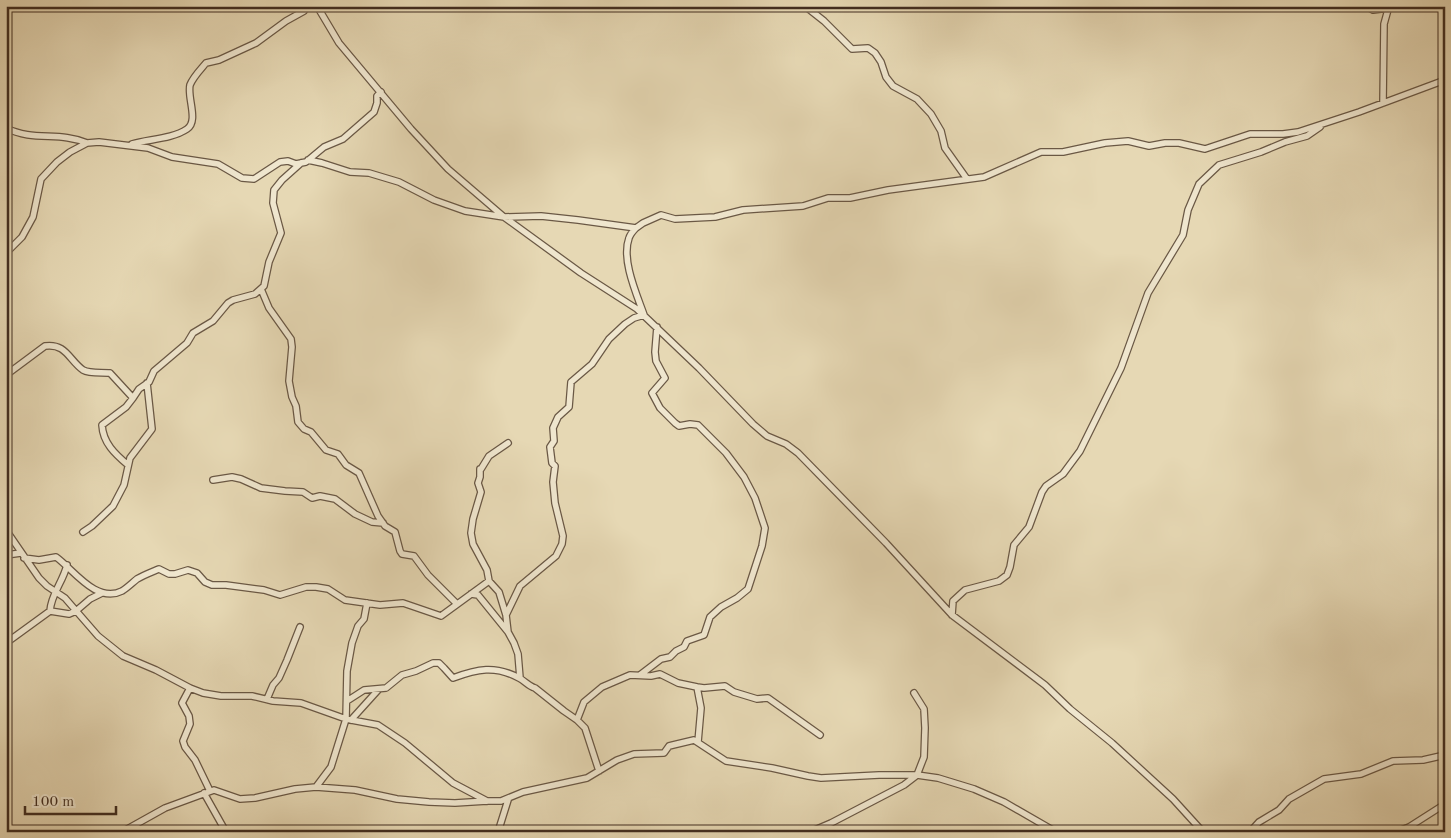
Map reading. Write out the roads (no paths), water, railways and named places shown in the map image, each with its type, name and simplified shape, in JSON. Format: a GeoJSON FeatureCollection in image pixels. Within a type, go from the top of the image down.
{"type":"FeatureCollection","features":[{"type":"Feature","properties":{"kind":"street"},"geometry":{"type":"LineString","coordinates":[[127,146],[189,128],[193,118],[189,94],[190,85],[206,63],[219,60],[256,44],[304,10],[306,6]]}},
{"type":"Feature","properties":{"kind":"street"},"geometry":{"type":"LineString","coordinates":[[317,6],[339,43],[438,159],[504,217],[581,273],[644,315],[700,368],[753,424],[768,436],[786,444],[798,453],[873,530],[952,616],[1039,681],[1112,743],[1173,799],[1203,832]]}},
{"type":"Feature","properties":{"kind":"street"},"geometry":{"type":"LineString","coordinates":[[805,6],[824,21],[852,49],[868,48],[875,53],[882,62],[886,77],[893,86],[917,99],[931,114],[942,131],[945,148],[967,179]]}},
{"type":"Feature","properties":{"kind":"street"},"geometry":{"type":"LineString","coordinates":[[1366,6],[1374,10],[1389,7],[1384,24],[1383,103]]}},
{"type":"Feature","properties":{"kind":"street"},"geometry":{"type":"LineString","coordinates":[[644,315],[630,273],[627,253],[629,238],[636,228],[661,215],[675,219],[715,218],[743,210],[803,206],[828,198],[850,198],[888,190],[984,177],[1041,152],[1063,152],[1105,143],[1128,141],[1149,146],[1179,143],[1205,149],[1250,134],[1290,134],[1445,80]]}},
{"type":"Feature","properties":{"kind":"street"},"geometry":{"type":"LineString","coordinates":[[128,465],[112,450],[103,433],[102,425],[126,407],[139,389],[147,383],[154,371],[187,343],[193,334],[213,320],[228,303],[240,297],[255,294],[262,289],[269,262],[281,233],[273,203],[274,190],[282,180],[304,162],[324,147],[343,139],[374,112],[377,96],[381,92]]}},
{"type":"Feature","properties":{"kind":"street"},"geometry":{"type":"LineString","coordinates":[[952,616],[952,601],[961,592],[999,581],[1006,575],[1010,567],[1014,545],[1029,527],[1042,492],[1046,486],[1063,474],[1080,451],[1123,362],[1148,293],[1183,235],[1188,210],[1199,184],[1219,165],[1307,136],[1324,123]]}},
{"type":"Feature","properties":{"kind":"street"},"geometry":{"type":"LineString","coordinates":[[6,128],[25,136],[66,136],[87,143]]}},
{"type":"Feature","properties":{"kind":"street"},"geometry":{"type":"LineString","coordinates":[[6,253],[22,237],[33,218],[41,179],[57,162],[70,152],[87,143],[99,142],[148,148],[179,158],[218,164],[242,178],[248,179],[258,177],[280,162],[322,163],[350,172],[369,173],[400,182],[434,200],[465,211],[504,217],[541,216],[636,228]]}},
{"type":"Feature","properties":{"kind":"street"},"geometry":{"type":"LineString","coordinates":[[262,289],[269,308],[291,339],[289,381],[296,406],[297,420],[301,427],[310,432],[326,450],[338,454],[346,465],[357,470],[362,475],[363,485],[373,503],[375,512],[385,526],[395,532],[400,552],[414,556],[428,575],[456,604]]}},
{"type":"Feature","properties":{"kind":"street"},"geometry":{"type":"LineString","coordinates":[[506,615],[520,586],[556,556],[562,544],[563,536],[555,503],[553,482],[555,466],[552,463],[550,447],[554,441],[553,428],[558,417],[568,407],[571,382],[592,364],[609,339],[625,324],[634,318],[644,315]]}},
{"type":"Feature","properties":{"kind":"street"},"geometry":{"type":"LineString","coordinates":[[640,675],[661,659],[670,657],[684,647],[687,641],[704,635],[710,617],[722,606],[737,598],[748,589],[762,546],[765,528],[755,498],[744,477],[719,444],[698,425],[678,426],[656,402],[652,393],[665,378],[656,361],[656,326]]}},
{"type":"Feature","properties":{"kind":"street"},"geometry":{"type":"LineString","coordinates":[[6,375],[45,346],[51,346],[64,349],[82,369],[110,374],[133,398]]}},
{"type":"Feature","properties":{"kind":"street"},"geometry":{"type":"LineString","coordinates":[[83,532],[113,506],[124,485],[130,458],[152,429],[147,383]]}},
{"type":"Feature","properties":{"kind":"street"},"geometry":{"type":"LineString","coordinates":[[508,442],[489,456],[480,469],[478,483],[481,492],[471,533],[472,544],[487,570],[489,581],[499,592],[506,615],[508,632]]}},
{"type":"Feature","properties":{"kind":"street"},"geometry":{"type":"LineString","coordinates":[[213,480],[241,479],[261,488],[285,492],[303,492],[312,498],[320,496],[335,499],[355,514],[372,522],[383,523]]}},
{"type":"Feature","properties":{"kind":"street"},"geometry":{"type":"LineString","coordinates":[[6,530],[39,578],[65,598],[92,630],[123,656],[203,693],[221,696],[252,696],[307,705],[349,719],[372,723],[384,728],[406,744],[453,783],[487,800]]}},
{"type":"Feature","properties":{"kind":"street"},"geometry":{"type":"LineString","coordinates":[[6,556],[23,556],[39,560],[56,557],[78,579],[107,594],[121,592],[139,578],[159,569],[169,574],[188,570],[197,573],[205,582],[212,585],[226,584],[264,590],[280,596],[306,587],[316,586],[328,589],[345,600],[380,605],[402,603],[441,616],[489,581]]}},
{"type":"Feature","properties":{"kind":"street"},"geometry":{"type":"LineString","coordinates":[[6,644],[50,611],[55,591],[66,573],[67,566]]}},
{"type":"Feature","properties":{"kind":"street"},"geometry":{"type":"LineString","coordinates":[[50,611],[69,614],[102,593]]}},
{"type":"Feature","properties":{"kind":"street"},"geometry":{"type":"LineString","coordinates":[[471,594],[478,595],[514,642],[518,654],[520,678]]}},
{"type":"Feature","properties":{"kind":"street"},"geometry":{"type":"LineString","coordinates":[[316,787],[331,767],[349,719],[347,671],[352,643],[358,626],[364,619],[367,603]]}},
{"type":"Feature","properties":{"kind":"street"},"geometry":{"type":"LineString","coordinates":[[267,699],[273,685],[279,678],[300,627]]}},
{"type":"Feature","properties":{"kind":"street"},"geometry":{"type":"LineString","coordinates":[[348,701],[361,691],[390,686],[402,675],[412,673],[433,662],[439,663],[453,678],[471,671],[491,669],[507,672],[520,678],[528,686],[535,688],[581,723],[588,733],[599,771]]}},
{"type":"Feature","properties":{"kind":"street"},"geometry":{"type":"LineString","coordinates":[[577,720],[584,702],[592,694],[622,677],[660,674],[678,683],[704,688],[725,686],[734,692],[757,699],[767,698],[820,735]]}},
{"type":"Feature","properties":{"kind":"street"},"geometry":{"type":"LineString","coordinates":[[697,687],[701,708],[698,742]]}},
{"type":"Feature","properties":{"kind":"street"},"geometry":{"type":"LineString","coordinates":[[190,688],[182,703],[189,716],[190,724],[183,741],[185,748],[195,760],[207,792],[226,832]]}},
{"type":"Feature","properties":{"kind":"street"},"geometry":{"type":"LineString","coordinates":[[349,719],[380,689]]}},
{"type":"Feature","properties":{"kind":"street"},"geometry":{"type":"LineString","coordinates":[[810,832],[904,786],[917,775],[924,751],[925,720],[924,710],[914,693]]}},
{"type":"Feature","properties":{"kind":"street"},"geometry":{"type":"LineString","coordinates":[[122,832],[164,808],[214,790],[240,799],[316,787],[355,790],[397,799],[429,802],[464,803],[508,800],[523,792],[587,778],[617,760],[634,754],[664,753],[672,745],[689,741],[698,742],[726,762],[772,768],[821,778],[865,775],[917,775],[938,778],[991,796],[1056,832]]}},
{"type":"Feature","properties":{"kind":"street"},"geometry":{"type":"LineString","coordinates":[[1250,832],[1259,822],[1280,810],[1289,799],[1324,779],[1361,774],[1393,761],[1424,760],[1445,755]]}},
{"type":"Feature","properties":{"kind":"street"},"geometry":{"type":"LineString","coordinates":[[498,832],[508,800]]}},
{"type":"Feature","properties":{"kind":"street"},"geometry":{"type":"LineString","coordinates":[[1396,832],[1409,827],[1445,804]]}}]}
